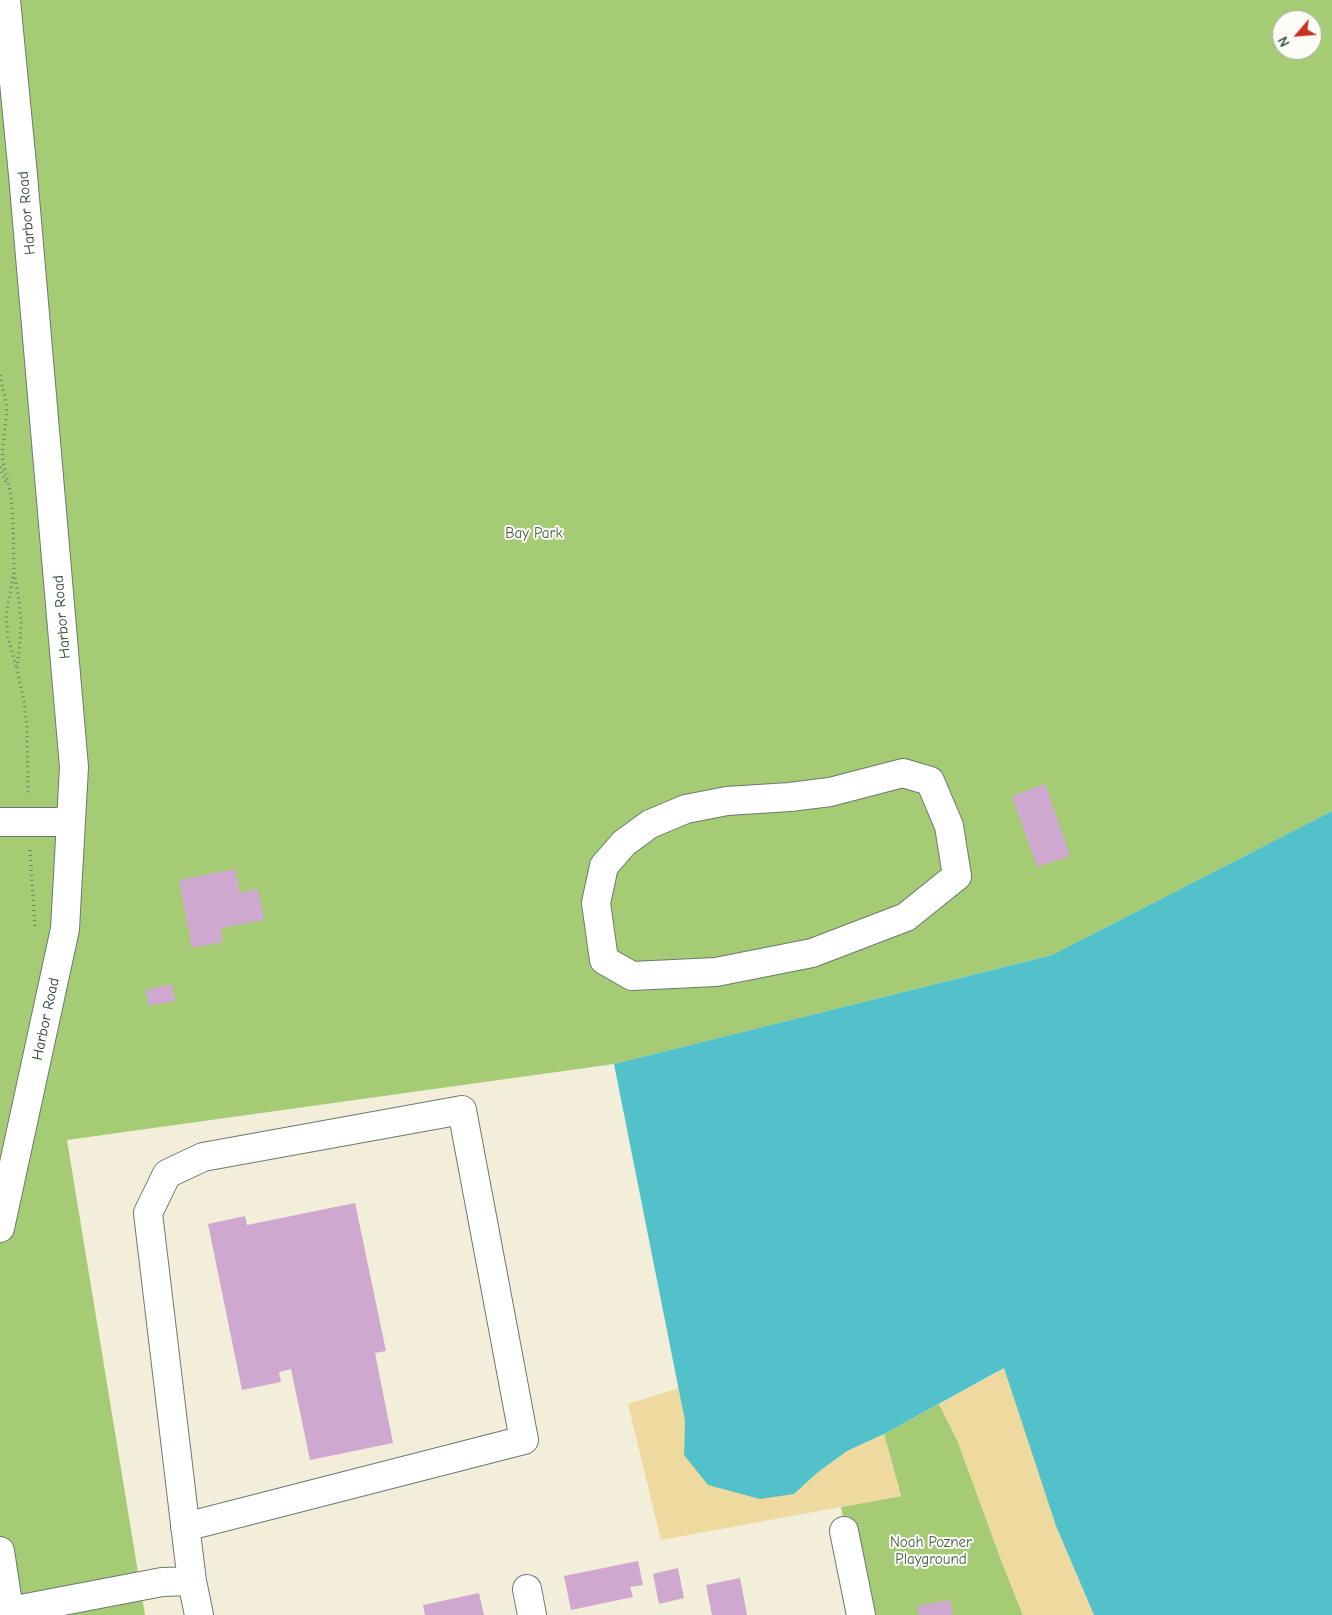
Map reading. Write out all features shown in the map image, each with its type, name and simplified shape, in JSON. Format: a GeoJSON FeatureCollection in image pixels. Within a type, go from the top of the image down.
{"type":"FeatureCollection","features":[{"type":"Feature","properties":{"kind":"street","name":"Harbor Road"},"geometry":{"type":"LineString","coordinates":[[0,1228],[66,929],[74,767],[6,0]]}},
{"type":"Feature","properties":{"kind":"street"},"geometry":{"type":"LineString","coordinates":[[903,773],[930,781],[950,826],[957,876],[906,917],[812,954],[716,972],[632,976],[604,960],[596,903],[604,866],[624,843],[650,824],[686,809],[727,800],[790,797],[830,792],[903,773]]}},
{"type":"Feature","properties":{"kind":"street"},"geometry":{"type":"LineString","coordinates":[[0,822],[71,822]]}},
{"type":"Feature","properties":{"kind":"street"},"geometry":{"type":"LineString","coordinates":[[185,1527],[524,1440],[462,1110],[203,1157],[167,1174],[148,1213],[185,1527],[192,1581],[199,1615]]}},
{"type":"Feature","properties":{"kind":"street"},"geometry":{"type":"LineString","coordinates":[[844,1531],[861,1615]]}},
{"type":"Feature","properties":{"kind":"street"},"geometry":{"type":"LineString","coordinates":[[0,1551],[4,1611],[162,1582],[192,1581]]}},
{"type":"Feature","properties":{"kind":"path"},"geometry":{"type":"LineString","coordinates":[[0,374],[7,406],[2,457],[11,496],[14,574],[19,600],[20,642],[17,669]]}},
{"type":"Feature","properties":{"kind":"path"},"geometry":{"type":"LineString","coordinates":[[0,467],[11,496]]}},
{"type":"Feature","properties":{"kind":"path"},"geometry":{"type":"LineString","coordinates":[[14,574],[6,615],[8,637],[24,702],[27,727],[28,800]]}},
{"type":"Feature","properties":{"kind":"path"},"geometry":{"type":"LineString","coordinates":[[30,842],[35,933]]}},
{"type":"Feature","properties":{"kind":"green space","name":"Bay Park"},"geometry":{"type":"Polygon","coordinates":[[[0,0],[1332,0],[1332,811],[1052,955],[614,1064],[67,1140],[145,1615],[0,1615],[0,0]]]}},
{"type":"Feature","properties":{"kind":"green space","name":"Noah Pozner Playground"},"geometry":{"type":"Polygon","coordinates":[[[939,1404],[958,1442],[1023,1615],[862,1615],[841,1507],[901,1496],[884,1434],[939,1404]]]}},
{"type":"Feature","properties":{"kind":"sand"},"geometry":{"type":"Polygon","coordinates":[[[1005,1368],[1056,1526],[1094,1615],[1023,1615],[958,1442],[939,1404],[1005,1368]]]}},
{"type":"Feature","properties":{"kind":"sand"},"geometry":{"type":"Polygon","coordinates":[[[679,1388],[685,1421],[684,1455],[794,1494],[817,1473],[847,1451],[884,1434],[901,1496],[661,1540],[628,1404],[679,1388]]]}},
{"type":"Feature","properties":{"kind":"water"},"geometry":{"type":"Polygon","coordinates":[[[1332,811],[1332,1615],[1094,1615],[1056,1526],[1004,1368],[884,1434],[847,1451],[817,1473],[794,1494],[760,1499],[708,1485],[684,1455],[685,1421],[614,1064],[1052,955],[1332,811]]]}},
{"type":"Feature","properties":{"kind":"building"},"geometry":{"type":"Polygon","coordinates":[[[1045,784],[1070,856],[1037,867],[1012,796],[1045,784]]]}},
{"type":"Feature","properties":{"kind":"building"},"geometry":{"type":"Polygon","coordinates":[[[235,869],[240,893],[258,889],[264,920],[221,928],[223,942],[192,948],[179,880],[235,869]]]}},
{"type":"Feature","properties":{"kind":"building"},"geometry":{"type":"Polygon","coordinates":[[[172,984],[175,1001],[149,1006],[145,990],[172,984]]]}},
{"type":"Feature","properties":{"kind":"building"},"geometry":{"type":"Polygon","coordinates":[[[355,1203],[386,1351],[375,1353],[393,1443],[310,1460],[291,1369],[279,1372],[281,1382],[242,1390],[208,1224],[245,1216],[247,1225],[355,1203]]]}},
{"type":"Feature","properties":{"kind":"building"},"geometry":{"type":"Polygon","coordinates":[[[638,1561],[643,1585],[630,1587],[633,1597],[571,1610],[564,1576],[638,1561]]]}},
{"type":"Feature","properties":{"kind":"building"},"geometry":{"type":"Polygon","coordinates":[[[678,1568],[684,1598],[659,1604],[653,1574],[678,1568]]]}},
{"type":"Feature","properties":{"kind":"building"},"geometry":{"type":"Polygon","coordinates":[[[740,1578],[747,1615],[712,1615],[706,1585],[740,1578]]]}},
{"type":"Feature","properties":{"kind":"building"},"geometry":{"type":"Polygon","coordinates":[[[479,1593],[484,1615],[425,1615],[423,1605],[479,1593]]]}},
{"type":"Feature","properties":{"kind":"building"},"geometry":{"type":"Polygon","coordinates":[[[950,1600],[953,1615],[919,1615],[917,1606],[950,1600]]]}}]}
